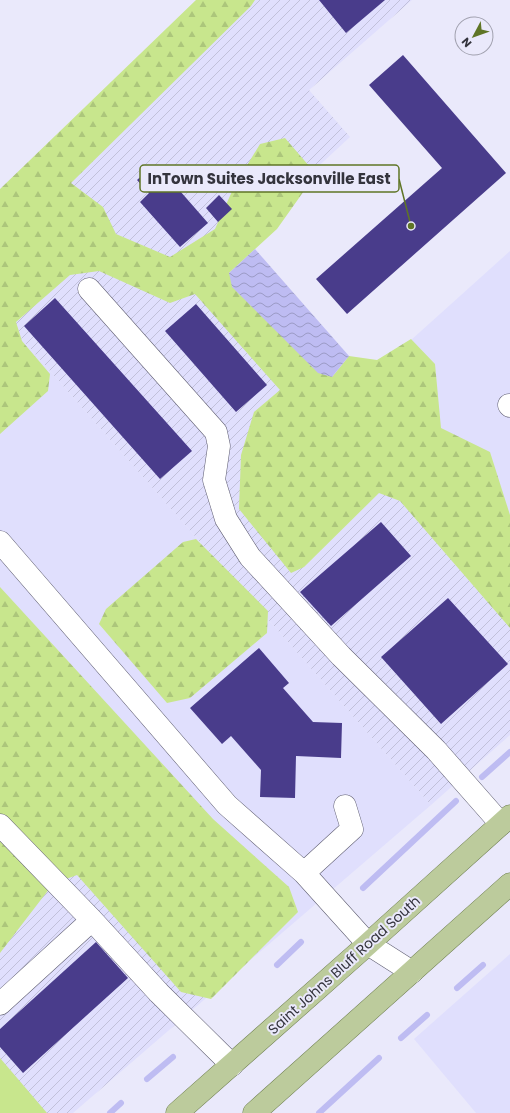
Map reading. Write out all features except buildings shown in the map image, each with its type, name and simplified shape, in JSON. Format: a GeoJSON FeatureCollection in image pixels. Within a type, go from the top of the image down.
{"type":"FeatureCollection","features":[{"type":"Feature","properties":{"kind":"main road","name":"Saint Johns Bluff Road South"},"geometry":{"type":"LineString","coordinates":[[177,1113],[506,820]]}},
{"type":"Feature","properties":{"kind":"main road"},"geometry":{"type":"LineString","coordinates":[[254,1113],[510,884]]}},
{"type":"Feature","properties":{"kind":"lane"},"geometry":{"type":"LineString","coordinates":[[89,290],[216,432],[219,446],[214,480],[226,519],[250,557],[341,656],[506,820]]}},
{"type":"Feature","properties":{"kind":"lane"},"geometry":{"type":"LineString","coordinates":[[0,542],[227,804],[304,873],[368,944],[412,972]]}},
{"type":"Feature","properties":{"kind":"lane"},"geometry":{"type":"LineString","coordinates":[[304,873],[352,828],[345,806]]}},
{"type":"Feature","properties":{"kind":"lane"},"geometry":{"type":"LineString","coordinates":[[0,825],[92,920],[159,993],[232,1064]]}},
{"type":"Feature","properties":{"kind":"lane"},"geometry":{"type":"LineString","coordinates":[[0,1004],[92,920]]}},
{"type":"Feature","properties":{"kind":"shaded area"},"geometry":{"type":"Polygon","coordinates":[[[227,0],[412,0],[309,90],[350,137],[204,272],[510,612],[510,735],[431,805],[0,314],[0,230],[227,0]]]}},
{"type":"Feature","properties":{"kind":"shaded area"},"geometry":{"type":"Polygon","coordinates":[[[510,251],[510,612],[331,412],[510,251]]]}},
{"type":"Feature","properties":{"kind":"shaded area"},"geometry":{"type":"Polygon","coordinates":[[[0,314],[431,805],[212,993],[0,753],[0,314]]]}},
{"type":"Feature","properties":{"kind":"shaded area"},"geometry":{"type":"Polygon","coordinates":[[[0,753],[212,993],[73,1113],[0,1113],[0,753]]]}},
{"type":"Feature","properties":{"kind":"shaded area"},"geometry":{"type":"Polygon","coordinates":[[[510,954],[510,1113],[476,1113],[414,1039],[510,954]]]}},
{"type":"Feature","properties":{"kind":"green space"},"geometry":{"type":"Polygon","coordinates":[[[196,0],[255,0],[251,6],[71,183],[103,207],[116,234],[170,257],[215,229],[234,187],[260,144],[285,138],[316,174],[277,229],[229,273],[332,377],[349,356],[377,360],[411,339],[435,364],[441,428],[490,452],[510,515],[510,628],[400,501],[379,493],[304,567],[291,573],[239,509],[241,455],[254,412],[280,390],[195,294],[170,303],[99,271],[70,275],[16,322],[22,341],[50,374],[48,391],[0,434],[0,189],[196,0]]]}},
{"type":"Feature","properties":{"kind":"green space"},"geometry":{"type":"Polygon","coordinates":[[[196,539],[268,611],[267,633],[190,698],[167,703],[99,624],[106,609],[183,542],[196,539]]]}},
{"type":"Feature","properties":{"kind":"green space"},"geometry":{"type":"Polygon","coordinates":[[[0,587],[213,819],[289,887],[298,912],[211,999],[181,992],[77,875],[53,884],[0,953],[0,587]]]}},
{"type":"Feature","properties":{"kind":"green space"},"geometry":{"type":"Polygon","coordinates":[[[0,1058],[47,1113],[0,1113],[0,1058]]]}},
{"type":"Feature","properties":{"kind":"water"},"geometry":{"type":"Polygon","coordinates":[[[255,249],[349,356],[332,377],[318,373],[232,287],[229,273],[255,249]]]}},
{"type":"Feature","properties":{"kind":"waterway"},"geometry":{"type":"LineString","coordinates":[[482,777],[510,752]]}},
{"type":"Feature","properties":{"kind":"waterway"},"geometry":{"type":"LineString","coordinates":[[363,888],[456,801]]}},
{"type":"Feature","properties":{"kind":"waterway"},"geometry":{"type":"LineString","coordinates":[[277,965],[301,942]]}},
{"type":"Feature","properties":{"kind":"waterway"},"geometry":{"type":"LineString","coordinates":[[457,988],[483,965]]}},
{"type":"Feature","properties":{"kind":"waterway"},"geometry":{"type":"LineString","coordinates":[[401,1038],[427,1015]]}},
{"type":"Feature","properties":{"kind":"waterway"},"geometry":{"type":"LineString","coordinates":[[147,1079],[173,1057]]}},
{"type":"Feature","properties":{"kind":"waterway"},"geometry":{"type":"LineString","coordinates":[[319,1113],[379,1058]]}},
{"type":"Feature","properties":{"kind":"waterway"},"geometry":{"type":"LineString","coordinates":[[110,1113],[121,1103]]}},
{"type":"Feature","properties":{"kind":"place","name":"InTown Suites Jacksonville East"},"geometry":{"type":"Point","coordinates":[411,226]}}]}
